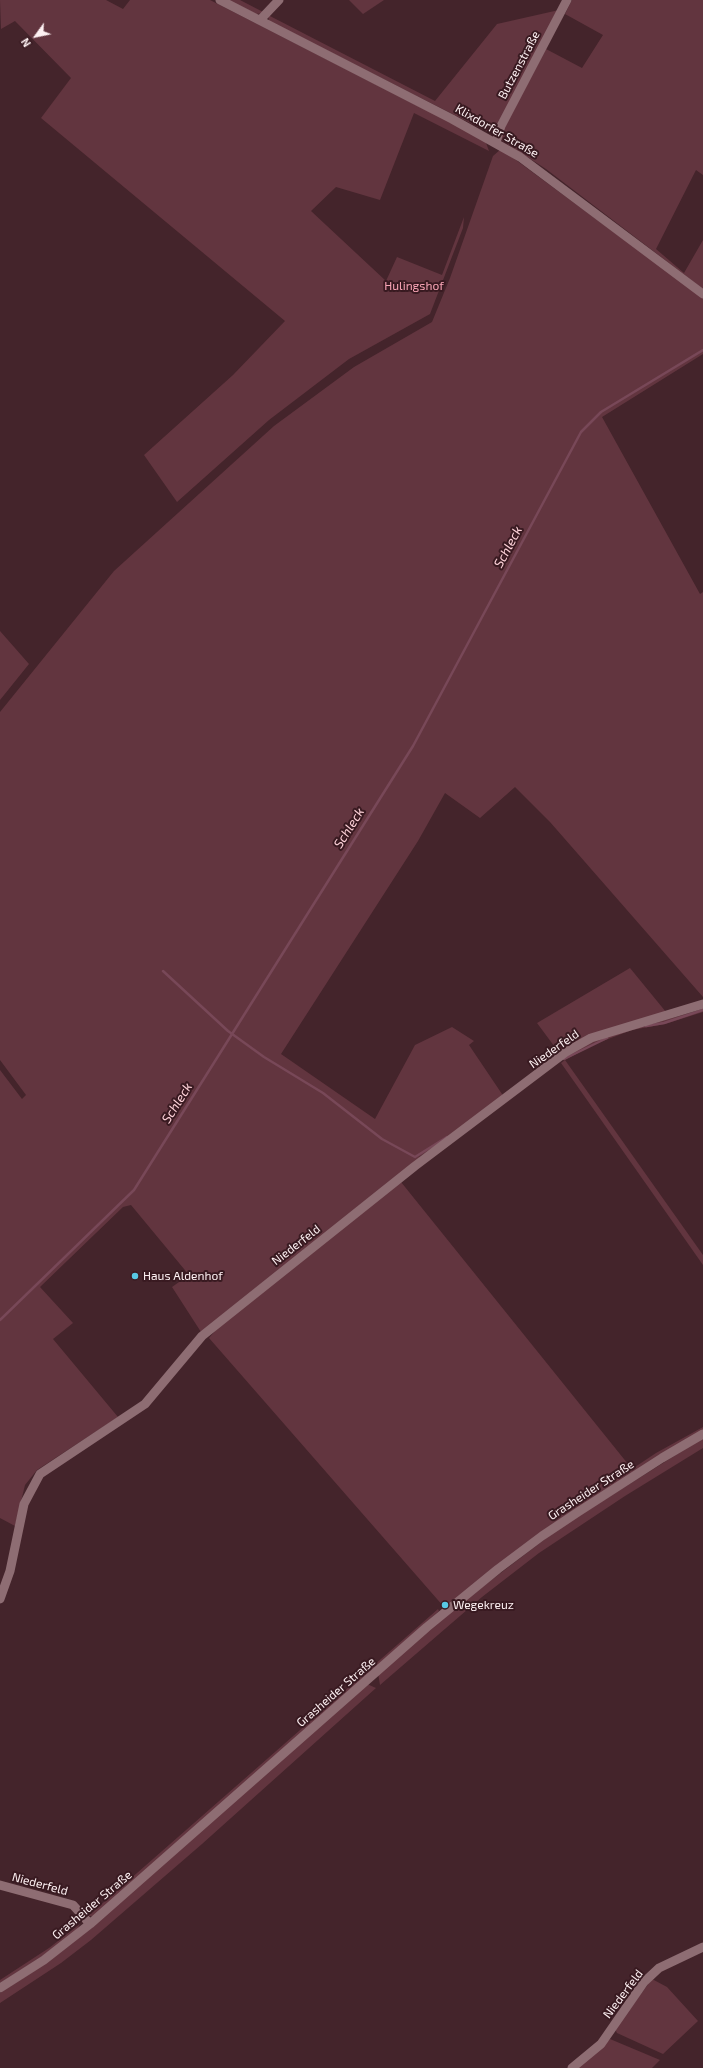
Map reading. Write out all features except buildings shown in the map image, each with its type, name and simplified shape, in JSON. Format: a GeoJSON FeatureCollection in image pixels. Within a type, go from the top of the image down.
{"type":"FeatureCollection","features":[{"type":"Feature","properties":{"kind":"street","name":"Klixdorfer Straße"},"geometry":{"type":"LineString","coordinates":[[220,0],[496,142],[548,176],[703,294]]}},
{"type":"Feature","properties":{"kind":"street"},"geometry":{"type":"LineString","coordinates":[[260,20],[279,0]]}},
{"type":"Feature","properties":{"kind":"street","name":"Butzenstraße"},"geometry":{"type":"LineString","coordinates":[[496,142],[501,126],[567,0]]}},
{"type":"Feature","properties":{"kind":"street","name":"Niederfeld"},"geometry":{"type":"LineString","coordinates":[[0,1599],[10,1571],[24,1504],[40,1474],[145,1404],[202,1336],[415,1166],[566,1052],[590,1038],[703,1004]]}},
{"type":"Feature","properties":{"kind":"street","name":"Grasheider Straße"},"geometry":{"type":"LineString","coordinates":[[0,1988],[44,1960],[90,1924],[465,1596],[542,1536],[662,1458],[703,1434]]}},
{"type":"Feature","properties":{"kind":"street","name":"Niederfeld"},"geometry":{"type":"LineString","coordinates":[[0,1885],[73,1905],[90,1924]]}},
{"type":"Feature","properties":{"kind":"street","name":"Niederfeld"},"geometry":{"type":"LineString","coordinates":[[572,2068],[601,2044],[644,1982],[660,1968],[703,1947]]}},
{"type":"Feature","properties":{"kind":"green space","name":"Hulingshof"},"geometry":{"type":"Polygon","coordinates":[[[0,0],[106,0],[123,9],[130,0],[210,0],[485,140],[489,151],[414,113],[380,200],[336,187],[311,211],[386,281],[397,257],[442,275],[464,217],[463,228],[430,314],[349,359],[269,420],[177,502],[144,455],[233,375],[285,321],[41,118],[71,78],[15,21],[1,29],[0,0]]]}},
{"type":"Feature","properties":{"kind":"green space"},"geometry":{"type":"Polygon","coordinates":[[[228,0],[240,0],[265,13],[256,14],[228,0]]]}},
{"type":"Feature","properties":{"kind":"green space"},"geometry":{"type":"Polygon","coordinates":[[[349,0],[384,0],[363,14],[349,0]]]}},
{"type":"Feature","properties":{"kind":"green space"},"geometry":{"type":"Polygon","coordinates":[[[572,0],[703,0],[703,175],[696,170],[656,249],[684,273],[703,240],[703,289],[546,169],[501,140],[501,134],[546,49],[582,68],[603,35],[565,14],[572,0]]]}},
{"type":"Feature","properties":{"kind":"green space"},"geometry":{"type":"Polygon","coordinates":[[[559,10],[494,131],[490,133],[269,21],[268,15],[435,101],[497,24],[559,10]]]}},
{"type":"Feature","properties":{"kind":"green space"},"geometry":{"type":"Polygon","coordinates":[[[501,149],[703,298],[703,354],[602,417],[700,594],[703,592],[703,997],[550,822],[515,787],[480,818],[445,793],[418,841],[281,1054],[375,1119],[415,1045],[452,1027],[474,1041],[469,1045],[504,1097],[450,1137],[419,1157],[420,1159],[201,1332],[172,1287],[189,1275],[131,1205],[123,1207],[40,1287],[73,1323],[53,1339],[118,1417],[37,1470],[25,1485],[15,1526],[0,1518],[0,1070],[22,1099],[26,1095],[0,1060],[0,712],[114,571],[274,426],[354,367],[432,322],[450,278],[493,156],[501,149]]]}},
{"type":"Feature","properties":{"kind":"green space"},"geometry":{"type":"Polygon","coordinates":[[[0,631],[29,664],[0,700],[0,631]]]}},
{"type":"Feature","properties":{"kind":"green space"},"geometry":{"type":"Polygon","coordinates":[[[630,968],[666,1012],[560,1054],[537,1023],[630,968]]]}},
{"type":"Feature","properties":{"kind":"green space"},"geometry":{"type":"Polygon","coordinates":[[[703,1009],[703,1012],[665,1024],[632,1030],[595,1044],[565,1060],[563,1058],[593,1041],[703,1009]]]}},
{"type":"Feature","properties":{"kind":"green space"},"geometry":{"type":"Polygon","coordinates":[[[565,1060],[703,1255],[703,1265],[561,1063],[565,1060]]]}},
{"type":"Feature","properties":{"kind":"green space"},"geometry":{"type":"Polygon","coordinates":[[[401,1182],[632,1469],[656,1453],[703,1427],[703,1431],[683,1442],[444,1607],[209,1338],[221,1324],[401,1182]]]}},
{"type":"Feature","properties":{"kind":"green space"},"geometry":{"type":"Polygon","coordinates":[[[703,1438],[703,1448],[625,1496],[539,1553],[482,1597],[380,1685],[378,1673],[447,1614],[561,1527],[703,1438]]]}},
{"type":"Feature","properties":{"kind":"green space"},"geometry":{"type":"Polygon","coordinates":[[[438,1609],[439,1611],[94,1916],[88,1916],[438,1609]]]}},
{"type":"Feature","properties":{"kind":"green space"},"geometry":{"type":"Polygon","coordinates":[[[367,1684],[376,1688],[202,1844],[91,1940],[61,1963],[0,2003],[0,1993],[43,1965],[367,1684]]]}},
{"type":"Feature","properties":{"kind":"green space"},"geometry":{"type":"Polygon","coordinates":[[[80,1924],[77,1930],[44,1955],[0,1983],[0,1980],[49,1948],[80,1924]]]}},
{"type":"Feature","properties":{"kind":"green space"},"geometry":{"type":"Polygon","coordinates":[[[652,1979],[667,1987],[698,2021],[663,2054],[617,2033],[615,2029],[652,1979]]]}},
{"type":"Feature","properties":{"kind":"green space"},"geometry":{"type":"Polygon","coordinates":[[[610,2039],[660,2060],[652,2068],[578,2068],[610,2039]]]}},
{"type":"Feature","properties":{"kind":"waterway","name":"Schleck"},"geometry":{"type":"LineString","coordinates":[[0,1320],[134,1190],[413,746],[581,432],[601,412],[703,350]]}},
{"type":"Feature","properties":{"kind":"waterway"},"geometry":{"type":"LineString","coordinates":[[163,971],[228,1031],[264,1057],[323,1093],[382,1139],[415,1157],[447,1137]]}},
{"type":"Feature","properties":{"kind":"waterway"},"geometry":{"type":"LineString","coordinates":[[646,1026],[664,1023],[703,1010]]}},
{"type":"Feature","properties":{"kind":"waterway"},"geometry":{"type":"LineString","coordinates":[[564,1059],[607,1038]]}},
{"type":"Feature","properties":{"kind":"place","name":"Haus Aldenhof"},"geometry":{"type":"Point","coordinates":[135,1276]}},
{"type":"Feature","properties":{"kind":"place","name":"Wegekreuz"},"geometry":{"type":"Point","coordinates":[445,1605]}}]}
